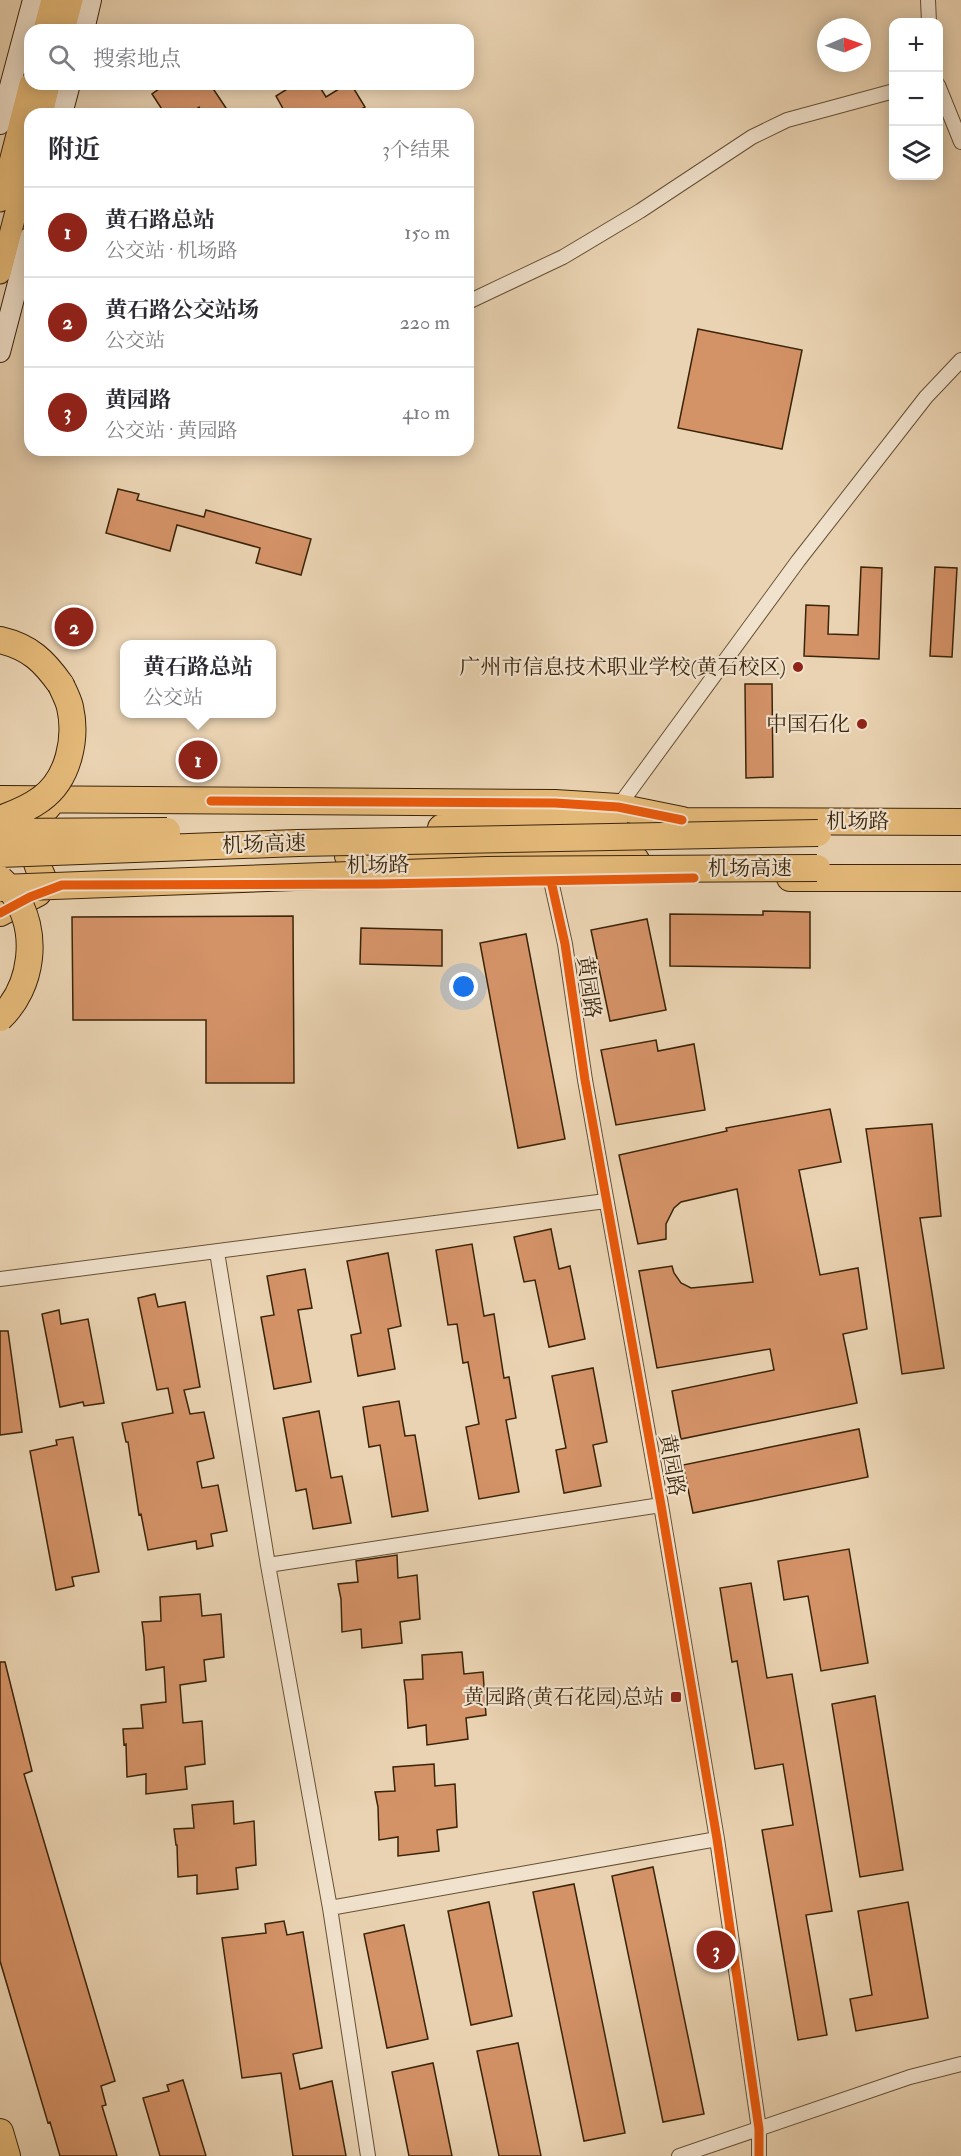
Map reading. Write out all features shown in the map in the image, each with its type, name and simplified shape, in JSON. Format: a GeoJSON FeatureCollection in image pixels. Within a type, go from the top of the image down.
{"type":"FeatureCollection","features":[{"type":"Feature","properties":{"kind":"highway"},"geometry":{"type":"LineString","coordinates":[[0,640],[25,649],[48,666],[61,685],[69,705],[72,736],[67,763],[54,787],[43,798],[0,819]]}},
{"type":"Feature","properties":{"kind":"highway","name":"机场路"},"geometry":{"type":"LineString","coordinates":[[0,798],[555,803],[618,807],[682,820]]}},
{"type":"Feature","properties":{"kind":"highway"},"geometry":{"type":"LineString","coordinates":[[0,913],[54,885],[35,860],[33,835],[41,814],[55,799]]}},
{"type":"Feature","properties":{"kind":"highway","name":"机场路"},"geometry":{"type":"LineString","coordinates":[[0,832],[347,831],[682,820],[961,822]]}},
{"type":"Feature","properties":{"kind":"highway","name":"机场高速"},"geometry":{"type":"LineString","coordinates":[[0,854],[481,838],[774,834],[961,835]]}},
{"type":"Feature","properties":{"kind":"highway","name":"机场路"},"geometry":{"type":"LineString","coordinates":[[0,859],[191,856],[601,856],[638,861],[694,878]]}},
{"type":"Feature","properties":{"kind":"highway","name":"机场高速"},"geometry":{"type":"LineString","coordinates":[[0,887],[486,870],[961,868]]}},
{"type":"Feature","properties":{"kind":"highway","name":"机场路"},"geometry":{"type":"LineString","coordinates":[[54,885],[694,878],[961,878]]}},
{"type":"Feature","properties":{"kind":"highway"},"geometry":{"type":"LineString","coordinates":[[0,879],[14,893],[29,939],[29,960],[24,982],[16,999],[0,1018]]}},
{"type":"Feature","properties":{"kind":"highway"},"geometry":{"type":"LineString","coordinates":[[0,2132],[7,2156]]}},
{"type":"Feature","properties":{"kind":"main road"},"geometry":{"type":"LineString","coordinates":[[27,24],[33,0]]}},
{"type":"Feature","properties":{"kind":"main road"},"geometry":{"type":"LineString","coordinates":[[46,24],[52,0]]}},
{"type":"Feature","properties":{"kind":"main road"},"geometry":{"type":"LineString","coordinates":[[66,24],[72,0]]}},
{"type":"Feature","properties":{"kind":"main road"},"geometry":{"type":"LineString","coordinates":[[85,24],[91,0]]}},
{"type":"Feature","properties":{"kind":"main road"},"geometry":{"type":"LineString","coordinates":[[0,124],[24,34]]}},
{"type":"Feature","properties":{"kind":"main road"},"geometry":{"type":"LineString","coordinates":[[0,201],[28,90]]}},
{"type":"Feature","properties":{"kind":"main road"},"geometry":{"type":"LineString","coordinates":[[43,108],[48,90]]}},
{"type":"Feature","properties":{"kind":"main road"},"geometry":{"type":"LineString","coordinates":[[64,108],[68,90]]}},
{"type":"Feature","properties":{"kind":"main road"},"geometry":{"type":"LineString","coordinates":[[0,273],[24,181]]}},
{"type":"Feature","properties":{"kind":"main road"},"geometry":{"type":"LineString","coordinates":[[0,352],[24,260]]}},
{"type":"Feature","properties":{"kind":"main road"},"geometry":{"type":"LineString","coordinates":[[0,887],[54,885]]}},
{"type":"Feature","properties":{"kind":"street"},"geometry":{"type":"LineString","coordinates":[[928,0],[929,18]]}},
{"type":"Feature","properties":{"kind":"street"},"geometry":{"type":"LineString","coordinates":[[474,299],[563,257],[640,211],[752,137],[787,120],[889,92]]}},
{"type":"Feature","properties":{"kind":"street"},"geometry":{"type":"LineString","coordinates":[[943,96],[961,142]]}},
{"type":"Feature","properties":{"kind":"street"},"geometry":{"type":"LineString","coordinates":[[618,807],[798,561],[926,397],[961,360]]}},
{"type":"Feature","properties":{"kind":"street","name":"黄园路"},"geometry":{"type":"LineString","coordinates":[[552,881],[565,944],[585,1080],[661,1505],[717,1839],[759,2129],[759,2156]]}},
{"type":"Feature","properties":{"kind":"street"},"geometry":{"type":"LineString","coordinates":[[0,1279],[606,1200]]}},
{"type":"Feature","properties":{"kind":"street"},"geometry":{"type":"LineString","coordinates":[[217,1252],[268,1565],[330,1908],[368,2156]]}},
{"type":"Feature","properties":{"kind":"street"},"geometry":{"type":"LineString","coordinates":[[268,1565],[661,1505]]}},
{"type":"Feature","properties":{"kind":"street"},"geometry":{"type":"LineString","coordinates":[[330,1908],[717,1839]]}},
{"type":"Feature","properties":{"kind":"street"},"geometry":{"type":"LineString","coordinates":[[679,2156],[910,2077],[961,2064]]}},
{"type":"Feature","properties":{"kind":"building"},"geometry":{"type":"Polygon","coordinates":[[[158,90],[214,90],[226,108],[161,108],[152,94],[158,90]]]}},
{"type":"Feature","properties":{"kind":"building"},"geometry":{"type":"Polygon","coordinates":[[[286,90],[322,90],[326,97],[337,90],[355,90],[365,107],[283,108],[276,96],[286,90]]]}},
{"type":"Feature","properties":{"kind":"building"},"geometry":{"type":"Polygon","coordinates":[[[698,329],[802,350],[782,449],[678,428],[698,329]]]}},
{"type":"Feature","properties":{"kind":"building"},"geometry":{"type":"Polygon","coordinates":[[[118,489],[139,494],[137,500],[204,517],[206,510],[311,539],[301,575],[256,563],[260,548],[177,525],[170,551],[106,533],[118,489]]]}},
{"type":"Feature","properties":{"kind":"building"},"geometry":{"type":"Polygon","coordinates":[[[861,567],[882,568],[879,659],[804,656],[806,605],[829,606],[828,634],[858,635],[861,567]]]}},
{"type":"Feature","properties":{"kind":"building"},"geometry":{"type":"Polygon","coordinates":[[[935,567],[957,568],[952,657],[930,656],[935,567]]]}},
{"type":"Feature","properties":{"kind":"building"},"geometry":{"type":"Polygon","coordinates":[[[745,684],[772,684],[773,777],[746,778],[745,684]]]}},
{"type":"Feature","properties":{"kind":"building"},"geometry":{"type":"Polygon","coordinates":[[[763,911],[810,912],[810,968],[670,966],[670,914],[763,915],[763,911]]]}},
{"type":"Feature","properties":{"kind":"building"},"geometry":{"type":"Polygon","coordinates":[[[293,916],[294,1083],[206,1083],[206,1020],[73,1020],[72,917],[293,916]]]}},
{"type":"Feature","properties":{"kind":"building"},"geometry":{"type":"Polygon","coordinates":[[[647,919],[666,1010],[610,1021],[591,930],[647,919]]]}},
{"type":"Feature","properties":{"kind":"building"},"geometry":{"type":"Polygon","coordinates":[[[361,928],[442,930],[442,966],[360,964],[361,928]]]}},
{"type":"Feature","properties":{"kind":"building"},"geometry":{"type":"Polygon","coordinates":[[[526,934],[565,1139],[518,1148],[480,943],[526,934]]]}},
{"type":"Feature","properties":{"kind":"building"},"geometry":{"type":"Polygon","coordinates":[[[656,1040],[658,1051],[694,1044],[705,1110],[616,1125],[601,1050],[656,1040]]]}},
{"type":"Feature","properties":{"kind":"building"},"geometry":{"type":"Polygon","coordinates":[[[830,1109],[841,1162],[799,1170],[820,1275],[858,1268],[867,1329],[843,1334],[857,1403],[681,1439],[672,1391],[774,1370],[770,1349],[657,1368],[639,1271],[672,1266],[681,1283],[691,1288],[753,1282],[737,1189],[681,1202],[674,1208],[666,1224],[666,1239],[638,1244],[619,1155],[727,1131],[726,1128],[830,1109]]]}},
{"type":"Feature","properties":{"kind":"building"},"geometry":{"type":"Polygon","coordinates":[[[932,1124],[941,1216],[920,1218],[944,1368],[902,1374],[866,1129],[932,1124]]]}},
{"type":"Feature","properties":{"kind":"building"},"geometry":{"type":"Polygon","coordinates":[[[551,1229],[559,1269],[570,1266],[585,1339],[549,1347],[535,1280],[524,1282],[514,1237],[551,1229]]]}},
{"type":"Feature","properties":{"kind":"building"},"geometry":{"type":"Polygon","coordinates":[[[472,1244],[484,1316],[494,1314],[504,1378],[509,1377],[516,1418],[506,1420],[519,1492],[479,1499],[466,1427],[479,1424],[468,1362],[463,1363],[457,1324],[448,1325],[436,1250],[472,1244]]]}},
{"type":"Feature","properties":{"kind":"building"},"geometry":{"type":"Polygon","coordinates":[[[388,1253],[401,1326],[388,1329],[395,1369],[358,1376],[351,1335],[361,1333],[347,1261],[388,1253]]]}},
{"type":"Feature","properties":{"kind":"building"},"geometry":{"type":"Polygon","coordinates":[[[305,1269],[312,1308],[298,1310],[311,1382],[274,1389],[261,1317],[274,1315],[267,1276],[305,1269]]]}},
{"type":"Feature","properties":{"kind":"building"},"geometry":{"type":"Polygon","coordinates":[[[155,1294],[158,1307],[185,1302],[200,1387],[184,1390],[190,1414],[204,1412],[214,1458],[197,1462],[202,1488],[218,1485],[227,1531],[211,1534],[213,1546],[197,1549],[196,1541],[148,1550],[141,1514],[139,1515],[128,1442],[126,1442],[122,1423],[173,1413],[168,1388],[157,1390],[138,1298],[155,1294]]]}},
{"type":"Feature","properties":{"kind":"building"},"geometry":{"type":"Polygon","coordinates":[[[59,1310],[61,1324],[88,1319],[104,1403],[84,1406],[83,1402],[60,1407],[42,1314],[59,1310]]]}},
{"type":"Feature","properties":{"kind":"building"},"geometry":{"type":"Polygon","coordinates":[[[0,1331],[8,1331],[22,1432],[0,1435],[0,1331]]]}},
{"type":"Feature","properties":{"kind":"building"},"geometry":{"type":"Polygon","coordinates":[[[593,1368],[607,1442],[593,1445],[601,1486],[564,1493],[556,1450],[566,1448],[552,1376],[593,1368]]]}},
{"type":"Feature","properties":{"kind":"building"},"geometry":{"type":"Polygon","coordinates":[[[399,1401],[405,1436],[415,1435],[428,1511],[392,1517],[380,1445],[369,1447],[363,1407],[399,1401]]]}},
{"type":"Feature","properties":{"kind":"building"},"geometry":{"type":"Polygon","coordinates":[[[319,1411],[331,1478],[342,1476],[351,1523],[313,1529],[306,1489],[296,1491],[283,1418],[319,1411]]]}},
{"type":"Feature","properties":{"kind":"building"},"geometry":{"type":"Polygon","coordinates":[[[859,1429],[868,1477],[693,1513],[683,1465],[859,1429]]]}},
{"type":"Feature","properties":{"kind":"building"},"geometry":{"type":"Polygon","coordinates":[[[73,1437],[99,1572],[72,1577],[74,1586],[56,1590],[30,1451],[57,1445],[56,1440],[73,1437]]]}},
{"type":"Feature","properties":{"kind":"building"},"geometry":{"type":"Polygon","coordinates":[[[849,1549],[868,1663],[821,1671],[808,1596],[784,1600],[778,1561],[849,1549]]]}},
{"type":"Feature","properties":{"kind":"building"},"geometry":{"type":"Polygon","coordinates":[[[397,1555],[398,1578],[417,1575],[420,1619],[400,1622],[402,1643],[362,1648],[361,1629],[342,1632],[338,1584],[358,1582],[356,1561],[397,1555]]]}},
{"type":"Feature","properties":{"kind":"building"},"geometry":{"type":"Polygon","coordinates":[[[751,1583],[767,1678],[792,1674],[832,1911],[806,1915],[827,2035],[798,2040],[762,1830],[793,1825],[783,1764],[755,1769],[737,1661],[732,1662],[720,1588],[751,1583]]]}},
{"type":"Feature","properties":{"kind":"building"},"geometry":{"type":"Polygon","coordinates":[[[200,1594],[202,1616],[221,1614],[224,1657],[204,1660],[206,1681],[180,1685],[183,1723],[202,1721],[205,1764],[185,1767],[187,1789],[146,1794],[146,1774],[127,1777],[123,1729],[143,1728],[141,1705],[166,1702],[164,1667],[146,1670],[142,1622],[161,1621],[160,1597],[200,1594]]]}},
{"type":"Feature","properties":{"kind":"building"},"geometry":{"type":"Polygon","coordinates":[[[462,1652],[464,1674],[483,1672],[486,1715],[466,1718],[468,1739],[427,1745],[426,1725],[408,1728],[404,1680],[423,1679],[422,1655],[462,1652]]]}},
{"type":"Feature","properties":{"kind":"building"},"geometry":{"type":"Polygon","coordinates":[[[0,1662],[5,1662],[32,1771],[24,1774],[115,2081],[101,2086],[106,2105],[102,2106],[117,2156],[60,2156],[0,1961],[0,1662]]]}},
{"type":"Feature","properties":{"kind":"building"},"geometry":{"type":"Polygon","coordinates":[[[875,1696],[903,1870],[860,1877],[832,1704],[875,1696]]]}},
{"type":"Feature","properties":{"kind":"building"},"geometry":{"type":"Polygon","coordinates":[[[434,1764],[435,1786],[455,1784],[457,1827],[437,1830],[439,1851],[398,1856],[398,1837],[379,1840],[375,1792],[395,1791],[393,1767],[434,1764]]]}},
{"type":"Feature","properties":{"kind":"building"},"geometry":{"type":"Polygon","coordinates":[[[233,1801],[234,1824],[254,1821],[256,1865],[236,1868],[238,1889],[197,1894],[197,1875],[178,1877],[174,1829],[194,1828],[192,1805],[233,1801]]]}},
{"type":"Feature","properties":{"kind":"building"},"geometry":{"type":"Polygon","coordinates":[[[653,1867],[704,2114],[663,2122],[612,1876],[653,1867]]]}},
{"type":"Feature","properties":{"kind":"building"},"geometry":{"type":"Polygon","coordinates":[[[574,1884],[625,2133],[584,2141],[533,1892],[574,1884]]]}},
{"type":"Feature","properties":{"kind":"building"},"geometry":{"type":"Polygon","coordinates":[[[489,1902],[512,2016],[471,2025],[448,1911],[489,1902]]]}},
{"type":"Feature","properties":{"kind":"building"},"geometry":{"type":"Polygon","coordinates":[[[908,1902],[928,2018],[856,2031],[850,1999],[872,1995],[858,1911],[908,1902]]]}},
{"type":"Feature","properties":{"kind":"building"},"geometry":{"type":"Polygon","coordinates":[[[284,1921],[287,1935],[303,1932],[322,2048],[293,2054],[300,2089],[332,2081],[346,2156],[293,2156],[281,2073],[242,2078],[222,1938],[266,1933],[265,1924],[284,1921]]]}},
{"type":"Feature","properties":{"kind":"building"},"geometry":{"type":"Polygon","coordinates":[[[404,1925],[428,2039],[387,2048],[364,1934],[404,1925]]]}},
{"type":"Feature","properties":{"kind":"building"},"geometry":{"type":"Polygon","coordinates":[[[518,2043],[541,2156],[499,2156],[477,2051],[518,2043]]]}},
{"type":"Feature","properties":{"kind":"building"},"geometry":{"type":"Polygon","coordinates":[[[433,2063],[452,2156],[409,2156],[392,2072],[433,2063]]]}},
{"type":"Feature","properties":{"kind":"building"},"geometry":{"type":"Polygon","coordinates":[[[183,2080],[206,2156],[160,2156],[143,2098],[169,2091],[167,2085],[183,2080]]]}},
{"type":"Feature","properties":{"kind":"cycle path"},"geometry":{"type":"LineString","coordinates":[[211,801],[555,803],[618,807],[682,820]]}},
{"type":"Feature","properties":{"kind":"cycle path"},"geometry":{"type":"LineString","coordinates":[[0,913],[30,897],[62,885],[379,884],[694,878]]}},
{"type":"Feature","properties":{"kind":"cycle path"},"geometry":{"type":"LineString","coordinates":[[551,881],[565,944],[585,1080],[661,1505],[717,1839],[759,2129],[759,2156]]}},
{"type":"Feature","properties":{"kind":"place","name":"黄石路公交站场"},"geometry":{"type":"Point","coordinates":[74,627]}},
{"type":"Feature","properties":{"kind":"place","name":"广州市信息技术职业学校(黄石校区)"},"geometry":{"type":"Point","coordinates":[798,667]}},
{"type":"Feature","properties":{"kind":"place","name":"中国石化"},"geometry":{"type":"Point","coordinates":[862,724]}},
{"type":"Feature","properties":{"kind":"place","name":"黄石路总站"},"geometry":{"type":"Point","coordinates":[198,760]}},
{"type":"Feature","properties":{"kind":"place","name":"黄园路(黄石花园)总站"},"geometry":{"type":"Point","coordinates":[676,1697]}},
{"type":"Feature","properties":{"kind":"place","name":"黄园路"},"geometry":{"type":"Point","coordinates":[716,1950]}}]}
